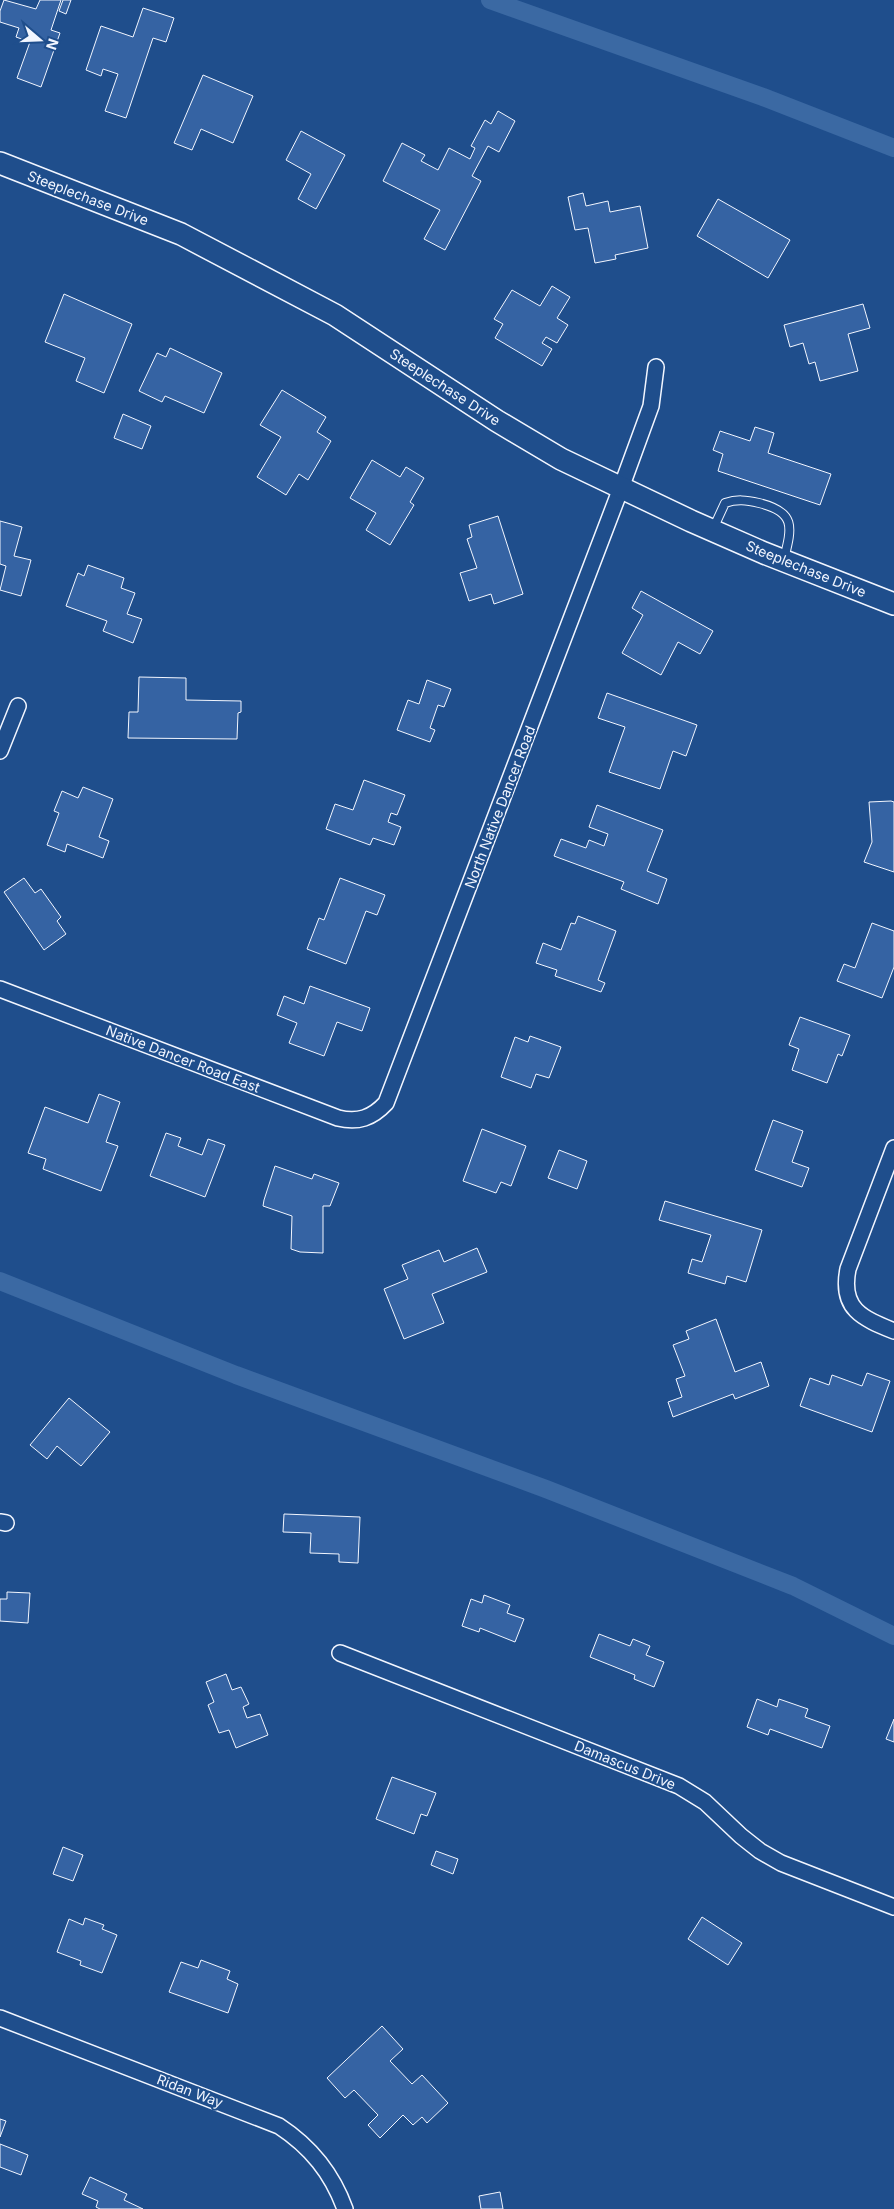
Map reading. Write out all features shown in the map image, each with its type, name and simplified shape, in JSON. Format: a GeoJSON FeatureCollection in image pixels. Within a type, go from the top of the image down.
{"type":"FeatureCollection","features":[{"type":"Feature","properties":{"kind":"street","name":"Steeplechase Drive"},"geometry":{"type":"LineString","coordinates":[[0,163],[194,240],[335,315],[505,426],[561,459],[712,530],[894,604]]}},
{"type":"Feature","properties":{"kind":"street","name":"North Native Dancer Road"},"geometry":{"type":"LineString","coordinates":[[367,1118],[378,1112],[386,1103],[652,406],[656,367]]}},
{"type":"Feature","properties":{"kind":"street"},"geometry":{"type":"LineString","coordinates":[[0,751],[18,706]]}},
{"type":"Feature","properties":{"kind":"street","name":"Native Dancer Road East"},"geometry":{"type":"LineString","coordinates":[[0,989],[338,1118],[350,1121],[367,1118]]}},
{"type":"Feature","properties":{"kind":"street"},"geometry":{"type":"LineString","coordinates":[[894,1148],[848,1269],[845,1282],[846,1294],[851,1305],[859,1315],[894,1331]]}},
{"type":"Feature","properties":{"kind":"street","name":"Damascus Drive"},"geometry":{"type":"LineString","coordinates":[[340,1652],[679,1786],[705,1802],[760,1851],[781,1863],[894,1907]]}},
{"type":"Feature","properties":{"kind":"street","name":"Ridan Way"},"geometry":{"type":"LineString","coordinates":[[0,2018],[279,2126],[294,2136],[326,2170],[338,2191],[345,2209]]}},
{"type":"Feature","properties":{"kind":"lane"},"geometry":{"type":"LineString","coordinates":[[712,530],[724,503],[736,499],[767,505],[783,512],[788,522],[790,535],[784,560]]}},
{"type":"Feature","properties":{"kind":"building"},"geometry":{"type":"Polygon","coordinates":[[[4,0],[36,9],[40,0],[61,0],[51,30],[60,33],[41,87],[17,78],[30,42],[16,37],[19,28],[0,22],[0,11],[4,0]]]}},
{"type":"Feature","properties":{"kind":"building"},"geometry":{"type":"Polygon","coordinates":[[[63,0],[71,0],[66,14],[59,11],[63,0]]]}},
{"type":"Feature","properties":{"kind":"building"},"geometry":{"type":"Polygon","coordinates":[[[143,8],[174,18],[166,42],[153,38],[126,118],[105,111],[118,74],[103,69],[101,76],[86,70],[101,26],[133,37],[143,8]]]}},
{"type":"Feature","properties":{"kind":"building"},"geometry":{"type":"Polygon","coordinates":[[[203,75],[253,96],[233,143],[201,129],[192,150],[174,143],[203,75]]]}},
{"type":"Feature","properties":{"kind":"building"},"geometry":{"type":"Polygon","coordinates":[[[498,111],[515,121],[499,152],[488,146],[472,176],[481,181],[445,250],[424,239],[440,210],[383,181],[402,143],[425,155],[421,161],[438,170],[449,148],[470,159],[475,148],[471,146],[485,120],[491,124],[498,111]]]}},
{"type":"Feature","properties":{"kind":"building"},"geometry":{"type":"Polygon","coordinates":[[[301,131],[345,155],[316,209],[298,199],[311,174],[286,160],[301,131]]]}},
{"type":"Feature","properties":{"kind":"building"},"geometry":{"type":"Polygon","coordinates":[[[583,193],[586,206],[608,201],[610,212],[640,206],[648,248],[615,255],[616,259],[595,263],[588,228],[575,230],[568,197],[583,193]]]}},
{"type":"Feature","properties":{"kind":"building"},"geometry":{"type":"Polygon","coordinates":[[[718,199],[790,240],[768,278],[697,236],[718,199]]]}},
{"type":"Feature","properties":{"kind":"building"},"geometry":{"type":"Polygon","coordinates":[[[552,286],[570,297],[557,318],[568,325],[557,343],[546,337],[542,343],[552,349],[542,366],[495,338],[503,324],[494,319],[512,290],[540,306],[552,286]]]}},
{"type":"Feature","properties":{"kind":"building"},"geometry":{"type":"Polygon","coordinates":[[[64,294],[132,324],[104,393],[76,381],[85,358],[45,342],[64,294]]]}},
{"type":"Feature","properties":{"kind":"building"},"geometry":{"type":"Polygon","coordinates":[[[863,304],[870,328],[848,334],[858,371],[820,381],[815,362],[809,364],[803,343],[790,347],[784,325],[863,304]]]}},
{"type":"Feature","properties":{"kind":"building"},"geometry":{"type":"Polygon","coordinates":[[[170,348],[222,373],[204,413],[165,396],[162,402],[139,391],[157,353],[166,357],[170,348]]]}},
{"type":"Feature","properties":{"kind":"building"},"geometry":{"type":"Polygon","coordinates":[[[282,390],[326,417],[317,432],[331,441],[308,480],[299,474],[286,495],[257,477],[281,437],[260,425],[282,390]]]}},
{"type":"Feature","properties":{"kind":"building"},"geometry":{"type":"Polygon","coordinates":[[[123,414],[151,426],[142,449],[114,438],[123,414]]]}},
{"type":"Feature","properties":{"kind":"building"},"geometry":{"type":"Polygon","coordinates":[[[755,427],[774,433],[768,453],[831,474],[820,505],[718,471],[723,454],[713,450],[720,431],[750,441],[755,427]]]}},
{"type":"Feature","properties":{"kind":"building"},"geometry":{"type":"Polygon","coordinates":[[[372,460],[400,477],[406,467],[424,478],[410,502],[414,505],[390,545],[366,530],[376,513],[350,498],[372,460]]]}},
{"type":"Feature","properties":{"kind":"building"},"geometry":{"type":"Polygon","coordinates":[[[498,516],[523,594],[494,604],[491,594],[469,601],[460,573],[477,568],[467,539],[472,537],[469,525],[498,516]]]}},
{"type":"Feature","properties":{"kind":"building"},"geometry":{"type":"Polygon","coordinates":[[[0,521],[22,527],[14,556],[31,560],[21,596],[0,590],[6,566],[0,564],[0,521]]]}},
{"type":"Feature","properties":{"kind":"building"},"geometry":{"type":"Polygon","coordinates":[[[88,565],[124,578],[121,588],[135,593],[127,614],[142,619],[133,643],[103,631],[107,621],[66,606],[78,573],[84,576],[88,565]]]}},
{"type":"Feature","properties":{"kind":"building"},"geometry":{"type":"Polygon","coordinates":[[[641,591],[713,631],[700,654],[678,642],[661,675],[622,653],[643,615],[632,608],[641,591]]]}},
{"type":"Feature","properties":{"kind":"building"},"geometry":{"type":"Polygon","coordinates":[[[139,677],[186,678],[186,700],[241,701],[241,712],[238,713],[237,739],[128,738],[129,712],[138,712],[139,677]]]}},
{"type":"Feature","properties":{"kind":"building"},"geometry":{"type":"Polygon","coordinates":[[[427,680],[451,689],[444,707],[438,705],[430,728],[435,730],[430,742],[397,730],[408,700],[419,704],[427,680]]]}},
{"type":"Feature","properties":{"kind":"building"},"geometry":{"type":"Polygon","coordinates":[[[607,693],[697,725],[686,756],[673,751],[660,789],[609,772],[625,727],[598,718],[607,693]]]}},
{"type":"Feature","properties":{"kind":"building"},"geometry":{"type":"Polygon","coordinates":[[[364,780],[405,795],[397,815],[391,813],[388,822],[401,827],[394,845],[373,838],[370,845],[326,829],[335,804],[353,810],[364,780]]]}},
{"type":"Feature","properties":{"kind":"building"},"geometry":{"type":"Polygon","coordinates":[[[83,787],[113,799],[99,837],[109,841],[103,858],[67,844],[65,852],[47,845],[59,813],[54,811],[62,791],[78,798],[83,787]]]}},
{"type":"Feature","properties":{"kind":"building"},"geometry":{"type":"Polygon","coordinates":[[[869,802],[894,802],[894,872],[864,862],[872,842],[869,802]]]}},
{"type":"Feature","properties":{"kind":"building"},"geometry":{"type":"Polygon","coordinates":[[[597,805],[663,830],[647,871],[667,879],[658,904],[621,889],[624,882],[554,856],[561,839],[586,848],[589,840],[604,846],[608,834],[589,827],[597,805]]]}},
{"type":"Feature","properties":{"kind":"building"},"geometry":{"type":"Polygon","coordinates":[[[24,878],[35,893],[41,889],[61,917],[57,921],[66,934],[44,950],[4,892],[24,878]]]}},
{"type":"Feature","properties":{"kind":"building"},"geometry":{"type":"Polygon","coordinates":[[[340,878],[385,895],[377,915],[366,911],[346,964],[307,949],[319,918],[324,920],[340,878]]]}},
{"type":"Feature","properties":{"kind":"building"},"geometry":{"type":"Polygon","coordinates":[[[578,916],[616,931],[598,980],[605,983],[601,992],[555,976],[557,970],[536,963],[543,943],[561,950],[571,923],[575,924],[578,916]]]}},
{"type":"Feature","properties":{"kind":"building"},"geometry":{"type":"Polygon","coordinates":[[[872,923],[894,931],[894,967],[882,998],[837,981],[844,964],[855,968],[872,923]]]}},
{"type":"Feature","properties":{"kind":"building"},"geometry":{"type":"Polygon","coordinates":[[[310,986],[370,1008],[362,1031],[337,1022],[324,1056],[289,1043],[297,1023],[277,1015],[284,996],[304,1004],[310,986]]]}},
{"type":"Feature","properties":{"kind":"building"},"geometry":{"type":"Polygon","coordinates":[[[800,1017],[850,1035],[842,1056],[838,1054],[827,1083],[792,1070],[799,1049],[789,1045],[800,1017]]]}},
{"type":"Feature","properties":{"kind":"building"},"geometry":{"type":"Polygon","coordinates":[[[530,1036],[561,1047],[549,1078],[536,1074],[531,1088],[501,1077],[515,1037],[528,1042],[530,1036]]]}},
{"type":"Feature","properties":{"kind":"building"},"geometry":{"type":"Polygon","coordinates":[[[99,1094],[120,1102],[106,1142],[118,1146],[101,1191],[43,1169],[46,1159],[28,1153],[45,1107],[88,1123],[99,1094]]]}},
{"type":"Feature","properties":{"kind":"building"},"geometry":{"type":"Polygon","coordinates":[[[773,1120],[803,1131],[792,1162],[809,1168],[802,1187],[755,1170],[773,1120]]]}},
{"type":"Feature","properties":{"kind":"building"},"geometry":{"type":"Polygon","coordinates":[[[482,1129],[526,1146],[511,1186],[501,1182],[496,1193],[463,1181],[482,1129]]]}},
{"type":"Feature","properties":{"kind":"building"},"geometry":{"type":"Polygon","coordinates":[[[166,1133],[181,1138],[178,1146],[202,1155],[208,1139],[225,1145],[205,1197],[150,1176],[166,1133]]]}},
{"type":"Feature","properties":{"kind":"building"},"geometry":{"type":"Polygon","coordinates":[[[559,1150],[587,1161],[577,1189],[548,1178],[559,1150]]]}},
{"type":"Feature","properties":{"kind":"building"},"geometry":{"type":"Polygon","coordinates":[[[275,1166],[312,1179],[314,1174],[339,1183],[330,1206],[323,1206],[323,1253],[300,1252],[291,1249],[292,1216],[263,1206],[275,1166]]]}},
{"type":"Feature","properties":{"kind":"building"},"geometry":{"type":"Polygon","coordinates":[[[665,1201],[762,1230],[746,1282],[727,1276],[725,1284],[688,1273],[692,1259],[702,1262],[711,1235],[659,1220],[665,1201]]]}},
{"type":"Feature","properties":{"kind":"building"},"geometry":{"type":"Polygon","coordinates":[[[477,1248],[487,1272],[432,1294],[444,1323],[404,1339],[384,1289],[408,1279],[402,1265],[439,1250],[444,1262],[477,1248]]]}},
{"type":"Feature","properties":{"kind":"building"},"geometry":{"type":"Polygon","coordinates":[[[716,1319],[735,1372],[761,1362],[769,1386],[735,1399],[733,1394],[673,1417],[668,1402],[682,1397],[676,1379],[685,1376],[673,1345],[689,1339],[686,1331],[716,1319]]]}},
{"type":"Feature","properties":{"kind":"building"},"geometry":{"type":"Polygon","coordinates":[[[867,1373],[890,1381],[872,1432],[800,1406],[810,1378],[829,1385],[832,1375],[862,1386],[867,1373]]]}},
{"type":"Feature","properties":{"kind":"building"},"geometry":{"type":"Polygon","coordinates":[[[69,1398],[110,1432],[81,1466],[57,1446],[47,1459],[30,1445],[69,1398]]]}},
{"type":"Feature","properties":{"kind":"building"},"geometry":{"type":"Polygon","coordinates":[[[284,1514],[360,1517],[358,1563],[339,1562],[339,1554],[310,1553],[311,1533],[283,1532],[284,1514]]]}},
{"type":"Feature","properties":{"kind":"building"},"geometry":{"type":"Polygon","coordinates":[[[7,1592],[30,1593],[28,1623],[0,1621],[0,1599],[7,1599],[7,1592]]]}},
{"type":"Feature","properties":{"kind":"building"},"geometry":{"type":"Polygon","coordinates":[[[484,1595],[510,1605],[507,1613],[524,1619],[515,1642],[480,1628],[479,1632],[462,1626],[471,1599],[482,1603],[484,1595]]]}},
{"type":"Feature","properties":{"kind":"building"},"geometry":{"type":"Polygon","coordinates":[[[599,1634],[630,1646],[633,1639],[650,1646],[646,1655],[664,1662],[654,1687],[634,1679],[635,1675],[590,1657],[599,1634]]]}},
{"type":"Feature","properties":{"kind":"building"},"geometry":{"type":"Polygon","coordinates":[[[226,1674],[232,1690],[241,1687],[249,1704],[243,1707],[247,1718],[260,1714],[268,1735],[236,1748],[229,1730],[219,1733],[208,1705],[214,1702],[206,1682],[226,1674]]]}},
{"type":"Feature","properties":{"kind":"building"},"geometry":{"type":"Polygon","coordinates":[[[757,1699],[777,1707],[779,1699],[808,1709],[805,1717],[830,1726],[822,1748],[770,1729],[768,1735],[747,1727],[757,1699]]]}},
{"type":"Feature","properties":{"kind":"building"},"geometry":{"type":"Polygon","coordinates":[[[894,1719],[894,1742],[886,1739],[894,1719]]]}},
{"type":"Feature","properties":{"kind":"building"},"geometry":{"type":"Polygon","coordinates":[[[392,1777],[436,1793],[427,1816],[421,1814],[414,1834],[376,1819],[392,1777]]]}},
{"type":"Feature","properties":{"kind":"building"},"geometry":{"type":"Polygon","coordinates":[[[63,1847],[83,1855],[73,1881],[53,1874],[63,1847]]]}},
{"type":"Feature","properties":{"kind":"building"},"geometry":{"type":"Polygon","coordinates":[[[436,1851],[458,1859],[453,1874],[431,1865],[436,1851]]]}},
{"type":"Feature","properties":{"kind":"building"},"geometry":{"type":"Polygon","coordinates":[[[702,1917],[742,1943],[728,1965],[688,1939],[702,1917]]]}},
{"type":"Feature","properties":{"kind":"building"},"geometry":{"type":"Polygon","coordinates":[[[85,1918],[104,1925],[102,1929],[117,1935],[102,1973],[80,1965],[81,1961],[57,1952],[69,1919],[83,1925],[85,1918]]]}},
{"type":"Feature","properties":{"kind":"building"},"geometry":{"type":"Polygon","coordinates":[[[201,1960],[230,1971],[227,1979],[238,1984],[228,2013],[169,1992],[181,1962],[198,1968],[201,1960]]]}},
{"type":"Feature","properties":{"kind":"building"},"geometry":{"type":"Polygon","coordinates":[[[382,2026],[403,2049],[390,2061],[412,2084],[422,2075],[448,2103],[427,2123],[422,2117],[413,2125],[403,2115],[380,2138],[368,2125],[378,2115],[354,2090],[345,2098],[327,2078],[382,2026]]]}},
{"type":"Feature","properties":{"kind":"building"},"geometry":{"type":"Polygon","coordinates":[[[0,2119],[6,2121],[0,2137],[0,2119]]]}},
{"type":"Feature","properties":{"kind":"building"},"geometry":{"type":"Polygon","coordinates":[[[0,2144],[28,2155],[21,2175],[0,2167],[0,2144]]]}},
{"type":"Feature","properties":{"kind":"building"},"geometry":{"type":"Polygon","coordinates":[[[90,2177],[127,2194],[124,2200],[143,2209],[100,2209],[96,2207],[98,2201],[82,2194],[90,2177]]]}},
{"type":"Feature","properties":{"kind":"building"},"geometry":{"type":"Polygon","coordinates":[[[500,2192],[503,2209],[481,2209],[479,2196],[500,2192]]]}},
{"type":"Feature","properties":{"kind":"waterway"},"geometry":{"type":"LineString","coordinates":[[490,0],[763,97],[894,148]]}},
{"type":"Feature","properties":{"kind":"waterway"},"geometry":{"type":"LineString","coordinates":[[0,1281],[236,1375],[546,1489],[793,1586],[894,1636]]}}]}
